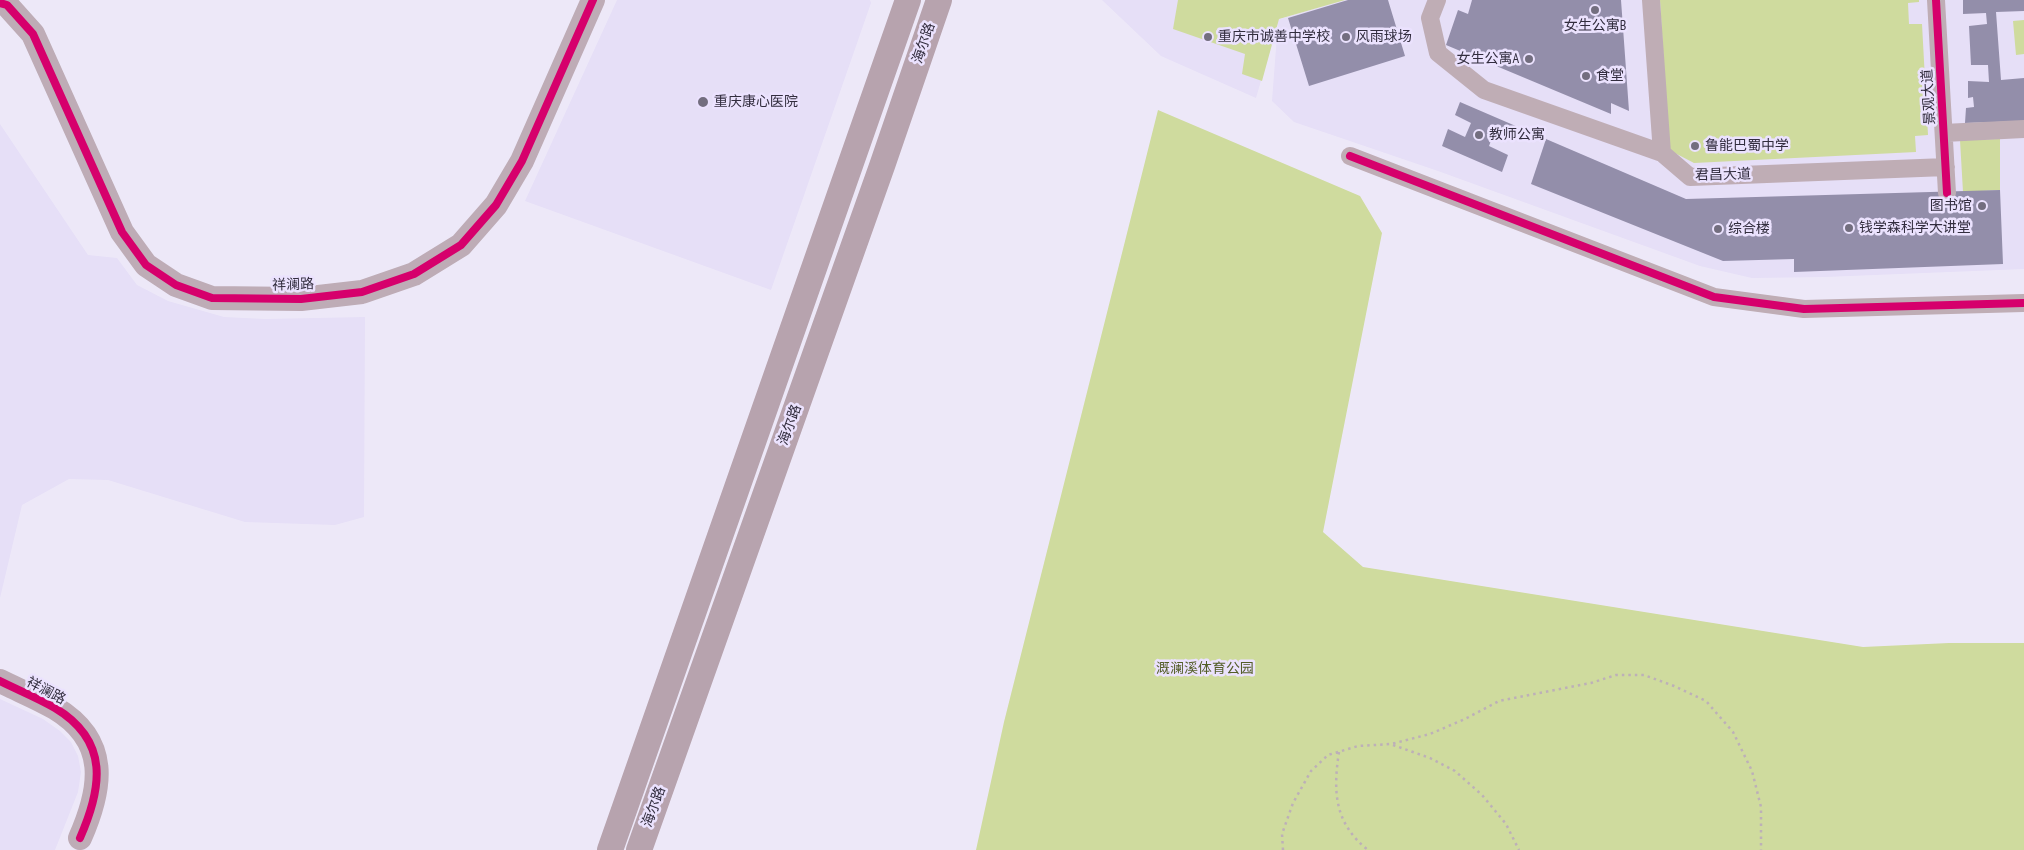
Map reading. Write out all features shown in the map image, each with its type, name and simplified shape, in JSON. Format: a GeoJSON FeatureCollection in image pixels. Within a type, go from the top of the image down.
{"type":"FeatureCollection","features":[{"type":"Feature","properties":{"kind":"main road","name":"海尔路"},"geometry":{"type":"LineString","coordinates":[[610,850],[908,0]]}},
{"type":"Feature","properties":{"kind":"main road","name":"海尔路"},"geometry":{"type":"LineString","coordinates":[[639,850],[882,166],[938,0]]}},
{"type":"Feature","properties":{"kind":"street","name":"祥澜路"},"geometry":{"type":"LineString","coordinates":[[0,3],[7,5],[33,34],[122,232],[146,264],[176,285],[212,298],[300,299],[362,292],[414,274],[462,245],[496,205],[522,161],[593,0]]}},
{"type":"Feature","properties":{"kind":"street"},"geometry":{"type":"LineString","coordinates":[[1437,0],[1430,18],[1438,53],[1484,90],[1662,153],[1651,0]]}},
{"type":"Feature","properties":{"kind":"street","name":"景观大道"},"geometry":{"type":"LineString","coordinates":[[1936,0],[1947,192]]}},
{"type":"Feature","properties":{"kind":"street"},"geometry":{"type":"LineString","coordinates":[[1944,133],[2024,129]]}},
{"type":"Feature","properties":{"kind":"street","name":"君昌大道"},"geometry":{"type":"LineString","coordinates":[[1662,153],[1690,177],[1946,167]]}},
{"type":"Feature","properties":{"kind":"street"},"geometry":{"type":"LineString","coordinates":[[1350,156],[1714,297],[1804,309],[2024,303]]}},
{"type":"Feature","properties":{"kind":"street","name":"祥澜路"},"geometry":{"type":"LineString","coordinates":[[0,681],[55,708],[79,727],[94,751],[98,767],[98,783],[78,846]]}},
{"type":"Feature","properties":{"kind":"path"},"geometry":{"type":"LineString","coordinates":[[1283,850],[1282,834],[1293,803],[1311,771],[1328,755],[1358,746],[1391,744],[1430,734],[1500,701],[1591,683],[1616,675],[1644,675],[1706,701],[1733,732],[1752,771],[1759,798],[1761,850]]}},
{"type":"Feature","properties":{"kind":"path"},"geometry":{"type":"LineString","coordinates":[[1391,744],[1430,758],[1455,771],[1482,795],[1506,824],[1519,850]]}},
{"type":"Feature","properties":{"kind":"path"},"geometry":{"type":"LineString","coordinates":[[1339,752],[1335,780],[1337,801],[1346,823],[1360,843],[1368,850]]}},
{"type":"Feature","properties":{"kind":"shaded area","name":"重庆康心医院"},"geometry":{"type":"Polygon","coordinates":[[[617,0],[870,0],[871,3],[771,290],[525,201],[617,0]]]}},
{"type":"Feature","properties":{"kind":"shaded area","name":"鲁能巴蜀中学"},"geometry":{"type":"Polygon","coordinates":[[[1102,0],[1284,0],[1280,19],[1345,0],[2024,0],[2024,269],[1752,278],[1700,266],[1438,171],[1294,122],[1272,101],[1278,22],[1256,98],[1161,56],[1102,0]]]}},
{"type":"Feature","properties":{"kind":"shaded area"},"geometry":{"type":"Polygon","coordinates":[[[0,124],[88,255],[117,258],[137,285],[168,301],[224,317],[265,319],[365,317],[364,517],[335,525],[245,522],[108,480],[69,479],[22,505],[0,598],[0,124]]]}},
{"type":"Feature","properties":{"kind":"shaded area"},"geometry":{"type":"Polygon","coordinates":[[[0,699],[43,719],[60,731],[71,742],[78,756],[81,772],[78,792],[55,850],[0,850],[0,699]]]}},
{"type":"Feature","properties":{"kind":"green space"},"geometry":{"type":"Polygon","coordinates":[[[1178,0],[1345,0],[1279,19],[1262,81],[1242,74],[1245,54],[1173,29],[1178,0]]]}},
{"type":"Feature","properties":{"kind":"green space"},"geometry":{"type":"Polygon","coordinates":[[[1660,0],[1919,0],[1919,2],[1908,3],[1909,24],[1922,24],[1928,135],[1915,136],[1916,152],[1694,163],[1669,150],[1660,0]]]}},
{"type":"Feature","properties":{"kind":"green space"},"geometry":{"type":"Polygon","coordinates":[[[2024,20],[2024,54],[2016,55],[2013,21],[2024,20]]]}},
{"type":"Feature","properties":{"kind":"green space","name":"溉澜溪体育公园"},"geometry":{"type":"Polygon","coordinates":[[[1158,110],[1360,196],[1382,233],[1323,532],[1363,567],[1863,647],[1949,643],[2024,643],[2024,850],[976,850],[1004,722],[1158,110]]]}},
{"type":"Feature","properties":{"kind":"green space"},"geometry":{"type":"Polygon","coordinates":[[[2000,139],[2000,190],[1963,192],[1960,140],[2000,139]]]}},
{"type":"Feature","properties":{"kind":"building","name":"风雨球场"},"geometry":{"type":"Polygon","coordinates":[[[1348,0],[1388,0],[1405,56],[1309,86],[1288,18],[1348,0]]]}},
{"type":"Feature","properties":{"kind":"building","name":"食堂"},"geometry":{"type":"Polygon","coordinates":[[[1472,0],[1621,0],[1629,111],[1611,103],[1611,114],[1446,45],[1458,10],[1468,14],[1472,0]]]}},
{"type":"Feature","properties":{"kind":"building"},"geometry":{"type":"Polygon","coordinates":[[[1963,0],[2024,0],[2024,11],[1996,12],[2001,80],[2024,78],[2024,121],[1965,123],[1966,108],[1974,107],[1973,97],[1968,98],[1968,81],[1989,82],[1988,65],[1971,65],[1969,26],[1987,24],[1986,13],[1963,14],[1963,0]]]}},
{"type":"Feature","properties":{"kind":"building","name":"教师公寓"},"geometry":{"type":"Polygon","coordinates":[[[1460,102],[1518,127],[1512,141],[1494,133],[1489,146],[1508,155],[1502,172],[1442,146],[1448,129],[1465,137],[1471,123],[1455,115],[1460,102]]]}},
{"type":"Feature","properties":{"kind":"building"},"geometry":{"type":"Polygon","coordinates":[[[1546,139],[1686,199],[2000,190],[2003,264],[1794,272],[1794,259],[1723,261],[1531,184],[1546,139]]]}},
{"type":"Feature","properties":{"kind":"cycle path"},"geometry":{"type":"LineString","coordinates":[[0,3],[7,5],[33,34],[122,232],[146,265],[176,285],[212,298],[301,299],[362,292],[414,274],[461,245],[496,205],[522,161],[593,0]]}},
{"type":"Feature","properties":{"kind":"cycle path"},"geometry":{"type":"LineString","coordinates":[[1936,0],[1947,193]]}},
{"type":"Feature","properties":{"kind":"cycle path"},"geometry":{"type":"LineString","coordinates":[[1350,156],[1714,297],[1804,309],[2024,303]]}},
{"type":"Feature","properties":{"kind":"cycle path"},"geometry":{"type":"LineString","coordinates":[[0,681],[35,697],[73,721],[85,735],[93,750],[96,784],[93,801],[80,838]]}},
{"type":"Feature","properties":{"kind":"place","name":"女生公寓B"},"geometry":{"type":"Point","coordinates":[1595,10]}},
{"type":"Feature","properties":{"kind":"place","name":"重庆市诚善中学校"},"geometry":{"type":"Point","coordinates":[1208,37]}},
{"type":"Feature","properties":{"kind":"place","name":"风雨球场"},"geometry":{"type":"Point","coordinates":[1346,37]}},
{"type":"Feature","properties":{"kind":"place","name":"女生公寓A"},"geometry":{"type":"Point","coordinates":[1529,59]}},
{"type":"Feature","properties":{"kind":"place","name":"食堂"},"geometry":{"type":"Point","coordinates":[1586,76]}},
{"type":"Feature","properties":{"kind":"place","name":"重庆康心医院"},"geometry":{"type":"Point","coordinates":[703,102]}},
{"type":"Feature","properties":{"kind":"place","name":"教师公寓"},"geometry":{"type":"Point","coordinates":[1479,135]}},
{"type":"Feature","properties":{"kind":"place","name":"鲁能巴蜀中学"},"geometry":{"type":"Point","coordinates":[1695,146]}},
{"type":"Feature","properties":{"kind":"place","name":"图书馆"},"geometry":{"type":"Point","coordinates":[1982,206]}},
{"type":"Feature","properties":{"kind":"place","name":"钱学森科学大讲堂"},"geometry":{"type":"Point","coordinates":[1849,228]}},
{"type":"Feature","properties":{"kind":"place","name":"综合楼"},"geometry":{"type":"Point","coordinates":[1718,229]}}]}
